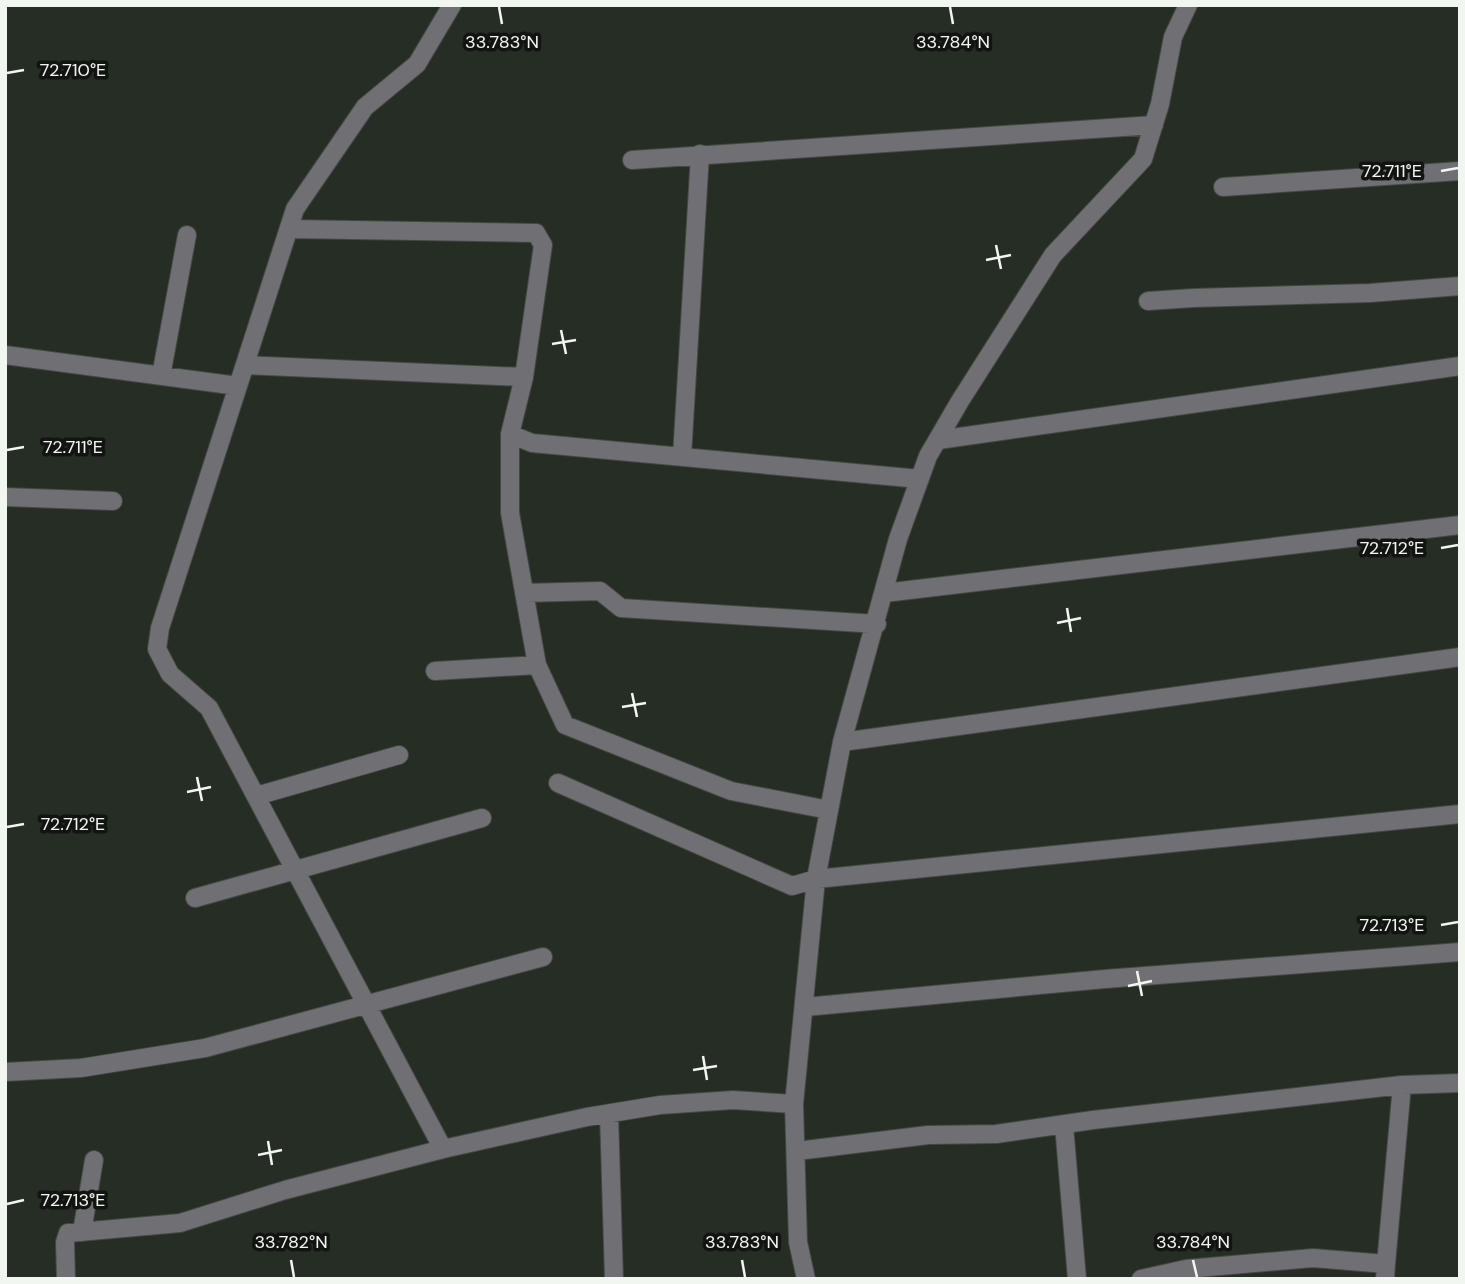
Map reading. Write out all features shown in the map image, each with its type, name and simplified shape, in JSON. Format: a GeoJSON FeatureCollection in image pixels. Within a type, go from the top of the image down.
{"type":"FeatureCollection","features":[{"type":"Feature","properties":{"kind":"street"},"geometry":{"type":"LineString","coordinates":[[443,1149],[209,708],[170,674],[157,649],[160,628],[295,209],[365,107],[417,64],[452,5]]}},
{"type":"Feature","properties":{"kind":"street"},"geometry":{"type":"LineString","coordinates":[[806,1279],[798,1242],[794,1104],[817,879],[842,742],[877,624],[898,539],[928,456],[1053,255],[1143,159],[1160,104],[1173,37],[1188,5]]}},
{"type":"Feature","properties":{"kind":"street"},"geometry":{"type":"LineString","coordinates":[[632,160],[1154,125]]}},
{"type":"Feature","properties":{"kind":"street"},"geometry":{"type":"LineString","coordinates":[[682,457],[699,154]]}},
{"type":"Feature","properties":{"kind":"street"},"geometry":{"type":"LineString","coordinates":[[1223,187],[1460,171]]}},
{"type":"Feature","properties":{"kind":"street"},"geometry":{"type":"LineString","coordinates":[[289,229],[536,233],[543,245],[524,377],[510,434],[510,513],[537,665],[565,725],[731,791],[829,810]]}},
{"type":"Feature","properties":{"kind":"street"},"geometry":{"type":"LineString","coordinates":[[162,376],[187,234]]}},
{"type":"Feature","properties":{"kind":"street"},"geometry":{"type":"LineString","coordinates":[[1148,301],[1370,293],[1460,286]]}},
{"type":"Feature","properties":{"kind":"street"},"geometry":{"type":"LineString","coordinates":[[5,355],[238,386]]}},
{"type":"Feature","properties":{"kind":"street"},"geometry":{"type":"LineString","coordinates":[[245,365],[524,377]]}},
{"type":"Feature","properties":{"kind":"street"},"geometry":{"type":"LineString","coordinates":[[937,440],[1460,366]]}},
{"type":"Feature","properties":{"kind":"street"},"geometry":{"type":"LineString","coordinates":[[510,434],[532,443],[920,479]]}},
{"type":"Feature","properties":{"kind":"street"},"geometry":{"type":"LineString","coordinates":[[5,497],[113,501]]}},
{"type":"Feature","properties":{"kind":"street"},"geometry":{"type":"LineString","coordinates":[[884,593],[1460,525]]}},
{"type":"Feature","properties":{"kind":"street"},"geometry":{"type":"LineString","coordinates":[[524,593],[600,591],[621,608],[877,624]]}},
{"type":"Feature","properties":{"kind":"street"},"geometry":{"type":"LineString","coordinates":[[842,742],[1460,657]]}},
{"type":"Feature","properties":{"kind":"street"},"geometry":{"type":"LineString","coordinates":[[435,671],[537,665]]}},
{"type":"Feature","properties":{"kind":"street"},"geometry":{"type":"LineString","coordinates":[[256,796],[400,755]]}},
{"type":"Feature","properties":{"kind":"street"},"geometry":{"type":"LineString","coordinates":[[558,783],[792,886],[817,879],[1460,814]]}},
{"type":"Feature","properties":{"kind":"street"},"geometry":{"type":"LineString","coordinates":[[195,898],[482,818]]}},
{"type":"Feature","properties":{"kind":"street"},"geometry":{"type":"LineString","coordinates":[[805,1007],[1105,979],[1460,952]]}},
{"type":"Feature","properties":{"kind":"street"},"geometry":{"type":"LineString","coordinates":[[5,1072],[81,1068],[205,1048],[543,957]]}},
{"type":"Feature","properties":{"kind":"street"},"geometry":{"type":"LineString","coordinates":[[797,1151],[928,1135],[996,1134],[1402,1085],[1460,1083]]}},
{"type":"Feature","properties":{"kind":"street"},"geometry":{"type":"LineString","coordinates":[[1141,1279],[1313,1258],[1386,1271],[1402,1085]]}},
{"type":"Feature","properties":{"kind":"street"},"geometry":{"type":"LineString","coordinates":[[66,1279],[65,1242],[68,1233],[180,1223],[285,1190],[443,1149],[660,1105],[733,1100],[794,1104]]}},
{"type":"Feature","properties":{"kind":"street"},"geometry":{"type":"LineString","coordinates":[[610,1114],[614,1279]]}},
{"type":"Feature","properties":{"kind":"street"},"geometry":{"type":"LineString","coordinates":[[1064,1125],[1077,1279]]}},
{"type":"Feature","properties":{"kind":"street"},"geometry":{"type":"LineString","coordinates":[[82,1232],[94,1160]]}}]}
